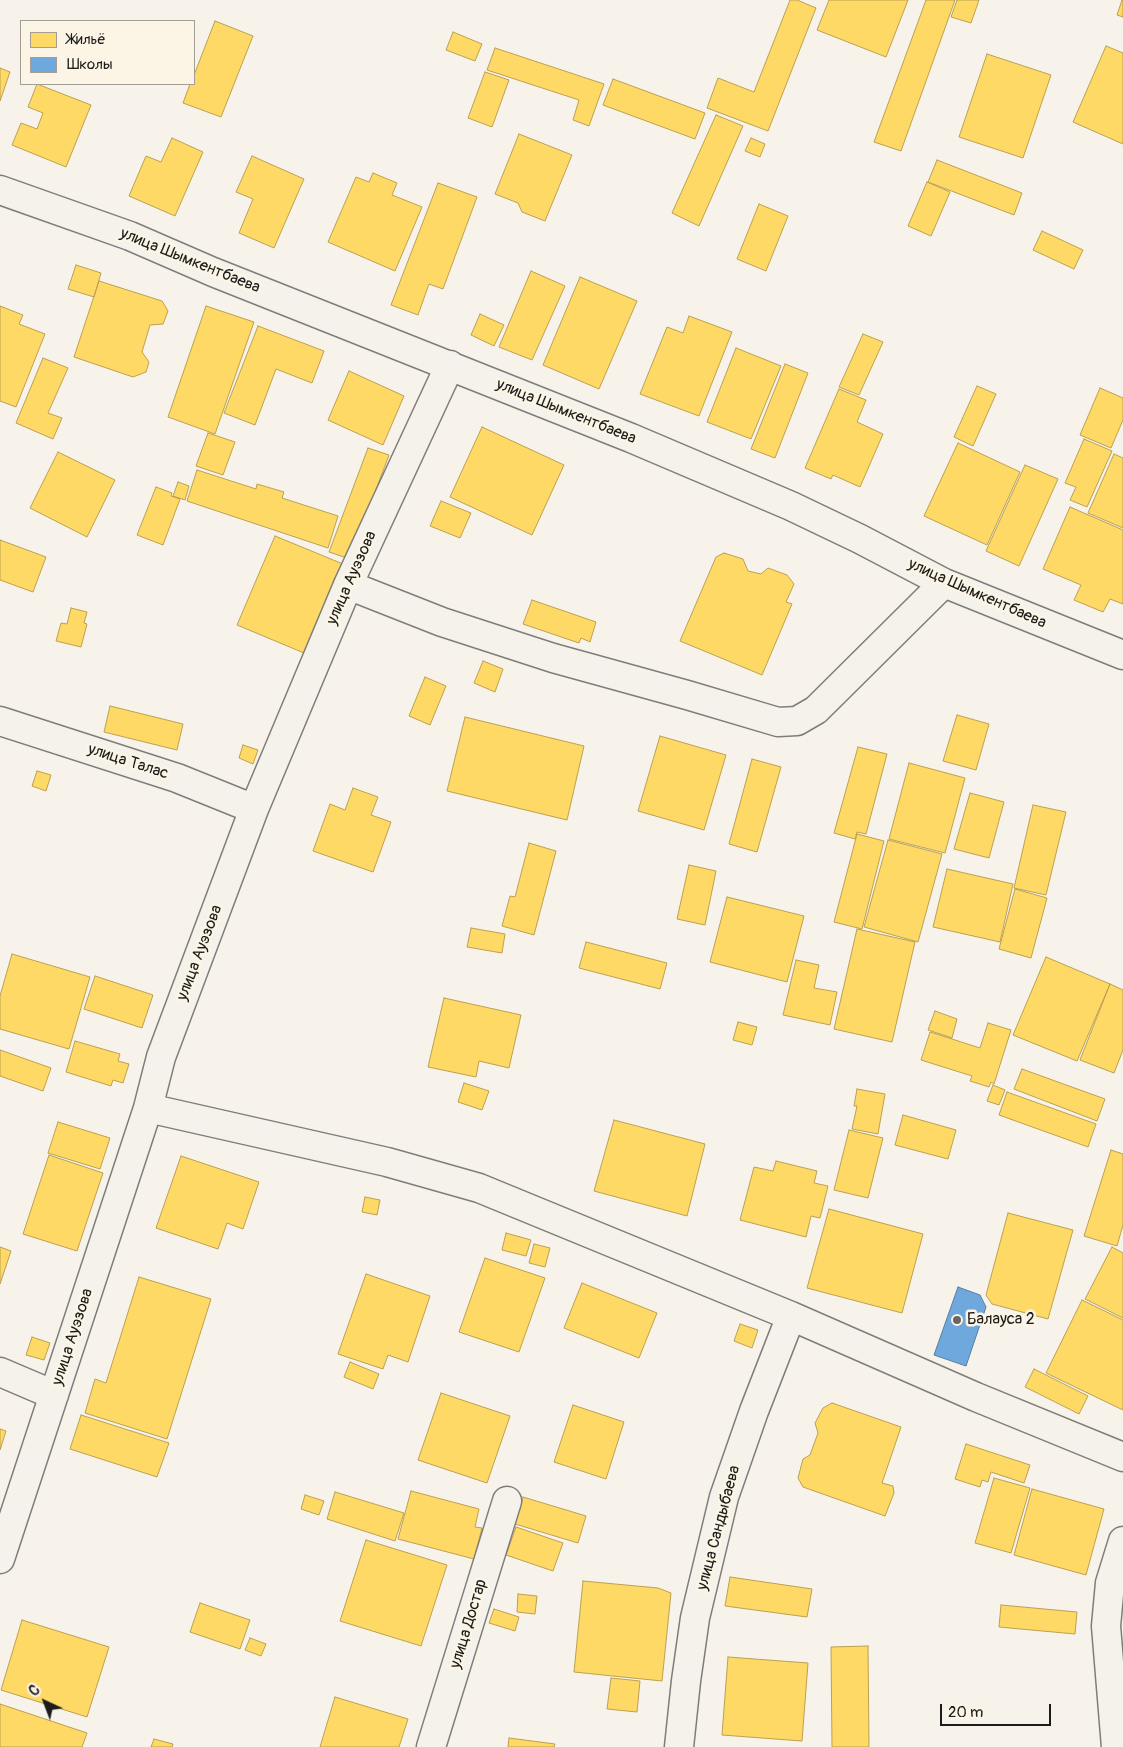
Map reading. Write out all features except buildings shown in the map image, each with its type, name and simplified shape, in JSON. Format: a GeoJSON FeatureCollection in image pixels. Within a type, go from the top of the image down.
{"type":"FeatureCollection","features":[{"type":"Feature","properties":{"kind":"street","name":"улица Шымкентбаева"},"geometry":{"type":"LineString","coordinates":[[0,190],[130,236],[213,272],[631,438],[791,506],[944,583],[1123,655]]}},
{"type":"Feature","properties":{"kind":"street","name":"улица Ауэзова"},"geometry":{"type":"LineString","coordinates":[[0,1559],[148,1108],[161,1057],[254,809],[348,585],[450,365]]}},
{"type":"Feature","properties":{"kind":"street"},"geometry":{"type":"LineString","coordinates":[[348,585],[442,622],[553,658],[778,722],[797,721],[816,710],[944,583]]}},
{"type":"Feature","properties":{"kind":"street","name":"улица Талас"},"geometry":{"type":"LineString","coordinates":[[0,721],[177,778],[254,809]]}},
{"type":"Feature","properties":{"kind":"street"},"geometry":{"type":"LineString","coordinates":[[148,1108],[387,1162],[479,1188],[791,1316],[976,1397],[1123,1457]]}},
{"type":"Feature","properties":{"kind":"street","name":"улица Сандыбаева"},"geometry":{"type":"LineString","coordinates":[[679,1747],[695,1618],[724,1496],[754,1411],[791,1316]]}},
{"type":"Feature","properties":{"kind":"street"},"geometry":{"type":"LineString","coordinates":[[0,1372],[54,1395]]}},
{"type":"Feature","properties":{"kind":"street","name":"улица Достар"},"geometry":{"type":"LineString","coordinates":[[431,1747],[507,1501]]}},
{"type":"Feature","properties":{"kind":"street"},"geometry":{"type":"LineString","coordinates":[[1116,1747],[1106,1626],[1110,1583],[1123,1541]]}},
{"type":"Feature","properties":{"kind":"place","name":"Балауса 2"},"geometry":{"type":"Point","coordinates":[957,1320]}}]}
